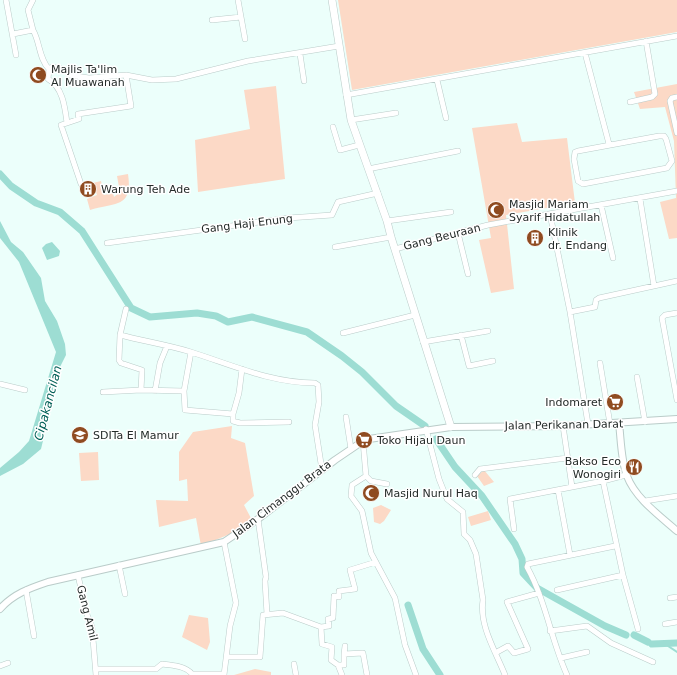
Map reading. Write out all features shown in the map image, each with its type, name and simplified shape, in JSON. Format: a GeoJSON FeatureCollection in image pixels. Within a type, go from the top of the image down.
{"type":"FeatureCollection","features":[{"type":"Feature","properties":{"kind":"main road"},"geometry":{"type":"LineString","coordinates":[[332,0],[338,46],[351,120],[388,220],[391,237],[451,427]]}},
{"type":"Feature","properties":{"kind":"street"},"geometry":{"type":"LineString","coordinates":[[6,0],[16,55]]}},
{"type":"Feature","properties":{"kind":"street"},"geometry":{"type":"LineString","coordinates":[[33,0],[28,10],[33,30],[37,37],[45,65],[49,69],[48,79],[52,81],[62,97],[67,123]]}},
{"type":"Feature","properties":{"kind":"street"},"geometry":{"type":"LineString","coordinates":[[238,0],[245,39]]}},
{"type":"Feature","properties":{"kind":"street"},"geometry":{"type":"LineString","coordinates":[[212,20],[241,17]]}},
{"type":"Feature","properties":{"kind":"street"},"geometry":{"type":"LineString","coordinates":[[13,34],[33,30]]}},
{"type":"Feature","properties":{"kind":"street"},"geometry":{"type":"LineString","coordinates":[[346,96],[677,36]]}},
{"type":"Feature","properties":{"kind":"street"},"geometry":{"type":"LineString","coordinates":[[630,102],[652,97],[655,94],[646,42]]}},
{"type":"Feature","properties":{"kind":"street"},"geometry":{"type":"LineString","coordinates":[[49,69],[52,67],[68,70],[69,75],[89,78],[126,75],[152,80],[176,79],[248,62],[300,54],[338,46]]}},
{"type":"Feature","properties":{"kind":"street"},"geometry":{"type":"LineString","coordinates":[[585,53],[609,144]]}},
{"type":"Feature","properties":{"kind":"street"},"geometry":{"type":"LineString","coordinates":[[300,54],[304,81]]}},
{"type":"Feature","properties":{"kind":"street"},"geometry":{"type":"LineString","coordinates":[[81,184],[61,125],[79,119],[78,114],[131,106],[126,75]]}},
{"type":"Feature","properties":{"kind":"street"},"geometry":{"type":"LineString","coordinates":[[437,80],[446,118]]}},
{"type":"Feature","properties":{"kind":"street"},"geometry":{"type":"LineString","coordinates":[[677,97],[672,98],[670,101],[677,133]]}},
{"type":"Feature","properties":{"kind":"street"},"geometry":{"type":"LineString","coordinates":[[351,120],[396,113]]}},
{"type":"Feature","properties":{"kind":"street"},"geometry":{"type":"LineString","coordinates":[[333,127],[340,150],[359,145]]}},
{"type":"Feature","properties":{"kind":"street"},"geometry":{"type":"LineString","coordinates":[[652,136],[664,136],[672,161],[667,168],[580,184],[574,159],[575,152],[609,144],[652,136]]}},
{"type":"Feature","properties":{"kind":"street"},"geometry":{"type":"LineString","coordinates":[[368,169],[458,151]]}},
{"type":"Feature","properties":{"kind":"street","name":"Gang Beuraan"},"geometry":{"type":"LineString","coordinates":[[395,248],[488,225],[677,192]]}},
{"type":"Feature","properties":{"kind":"street","name":"Gang Haji Enung"},"geometry":{"type":"LineString","coordinates":[[107,243],[288,218],[332,215],[338,202],[378,193]]}},
{"type":"Feature","properties":{"kind":"street"},"geometry":{"type":"LineString","coordinates":[[640,199],[654,286]]}},
{"type":"Feature","properties":{"kind":"street"},"geometry":{"type":"LineString","coordinates":[[601,205],[613,258]]}},
{"type":"Feature","properties":{"kind":"street"},"geometry":{"type":"LineString","coordinates":[[388,220],[451,212]]}},
{"type":"Feature","properties":{"kind":"street"},"geometry":{"type":"LineString","coordinates":[[550,214],[570,312],[588,424]]}},
{"type":"Feature","properties":{"kind":"street"},"geometry":{"type":"LineString","coordinates":[[458,233],[468,274]]}},
{"type":"Feature","properties":{"kind":"street"},"geometry":{"type":"LineString","coordinates":[[335,247],[391,237]]}},
{"type":"Feature","properties":{"kind":"street"},"geometry":{"type":"LineString","coordinates":[[570,312],[595,307],[597,299],[677,281]]}},
{"type":"Feature","properties":{"kind":"street"},"geometry":{"type":"LineString","coordinates":[[126,309],[120,335],[119,360],[121,363],[142,370],[141,390]]}},
{"type":"Feature","properties":{"kind":"street"},"geometry":{"type":"LineString","coordinates":[[677,312],[665,315],[662,318],[675,375],[677,400]]}},
{"type":"Feature","properties":{"kind":"street"},"geometry":{"type":"LineString","coordinates":[[344,333],[415,315]]}},
{"type":"Feature","properties":{"kind":"street"},"geometry":{"type":"LineString","coordinates":[[424,342],[488,331]]}},
{"type":"Feature","properties":{"kind":"street"},"geometry":{"type":"LineString","coordinates":[[120,335],[190,352],[242,369],[293,383],[315,383],[318,385],[318,402],[314,425],[322,470]]}},
{"type":"Feature","properties":{"kind":"street"},"geometry":{"type":"LineString","coordinates":[[461,335],[469,366],[493,361]]}},
{"type":"Feature","properties":{"kind":"street"},"geometry":{"type":"LineString","coordinates":[[155,391],[160,363],[167,346]]}},
{"type":"Feature","properties":{"kind":"street"},"geometry":{"type":"LineString","coordinates":[[190,352],[184,391],[185,410],[233,414]]}},
{"type":"Feature","properties":{"kind":"street"},"geometry":{"type":"LineString","coordinates":[[600,363],[610,424]]}},
{"type":"Feature","properties":{"kind":"street"},"geometry":{"type":"LineString","coordinates":[[242,369],[233,414],[233,419],[235,422],[290,422]]}},
{"type":"Feature","properties":{"kind":"street"},"geometry":{"type":"LineString","coordinates":[[637,377],[645,422]]}},
{"type":"Feature","properties":{"kind":"street"},"geometry":{"type":"LineString","coordinates":[[0,384],[25,390]]}},
{"type":"Feature","properties":{"kind":"street"},"geometry":{"type":"LineString","coordinates":[[103,392],[141,390],[184,391]]}},
{"type":"Feature","properties":{"kind":"street"},"geometry":{"type":"LineString","coordinates":[[346,417],[351,448]]}},
{"type":"Feature","properties":{"kind":"street","name":"Jalan Perikanan Darat"},"geometry":{"type":"LineString","coordinates":[[451,427],[562,426],[677,419]]}},
{"type":"Feature","properties":{"kind":"street"},"geometry":{"type":"LineString","coordinates":[[619,423],[626,475],[629,482],[645,501],[677,531]]}},
{"type":"Feature","properties":{"kind":"street"},"geometry":{"type":"LineString","coordinates":[[562,426],[572,488]]}},
{"type":"Feature","properties":{"kind":"street","name":"Jalan Cimanggu Brata"},"geometry":{"type":"LineString","coordinates":[[0,609],[9,600],[26,590],[48,582],[224,542],[258,519],[351,448],[363,441],[426,429],[451,427]]}},
{"type":"Feature","properties":{"kind":"street"},"geometry":{"type":"LineString","coordinates":[[426,429],[438,479],[447,499],[463,512],[464,534],[470,540],[476,554],[482,607],[489,640],[497,652],[505,675]]}},
{"type":"Feature","properties":{"kind":"street"},"geometry":{"type":"LineString","coordinates":[[363,441],[366,476],[371,481],[387,484]]}},
{"type":"Feature","properties":{"kind":"street"},"geometry":{"type":"LineString","coordinates":[[475,475],[480,469],[567,458]]}},
{"type":"Feature","properties":{"kind":"street"},"geometry":{"type":"LineString","coordinates":[[514,529],[510,499],[572,488],[626,475]]}},
{"type":"Feature","properties":{"kind":"street"},"geometry":{"type":"LineString","coordinates":[[366,476],[352,485],[351,496],[362,511],[372,553],[394,598],[405,645],[416,675]]}},
{"type":"Feature","properties":{"kind":"street"},"geometry":{"type":"LineString","coordinates":[[603,481],[615,546],[638,630]]}},
{"type":"Feature","properties":{"kind":"street"},"geometry":{"type":"LineString","coordinates":[[558,490],[570,555]]}},
{"type":"Feature","properties":{"kind":"street"},"geometry":{"type":"LineString","coordinates":[[645,501],[677,496]]}},
{"type":"Feature","properties":{"kind":"street"},"geometry":{"type":"LineString","coordinates":[[258,519],[266,577],[264,582],[267,614]]}},
{"type":"Feature","properties":{"kind":"street"},"geometry":{"type":"LineString","coordinates":[[97,669],[156,669],[162,664],[176,665],[189,670],[192,674],[224,674],[230,626],[236,603],[224,542]]}},
{"type":"Feature","properties":{"kind":"street"},"geometry":{"type":"LineString","coordinates":[[567,675],[550,631],[534,580],[527,567],[528,564],[615,546]]}},
{"type":"Feature","properties":{"kind":"street"},"geometry":{"type":"LineString","coordinates":[[227,658],[260,657],[263,615],[283,613],[321,627],[330,626],[328,619],[333,618],[334,596],[339,597],[339,591],[355,589],[350,570],[376,562]]}},
{"type":"Feature","properties":{"kind":"street"},"geometry":{"type":"LineString","coordinates":[[119,565],[125,594]]}},
{"type":"Feature","properties":{"kind":"street","name":"Gang Amil"},"geometry":{"type":"LineString","coordinates":[[78,575],[86,612],[92,627],[97,669],[96,675]]}},
{"type":"Feature","properties":{"kind":"street"},"geometry":{"type":"LineString","coordinates":[[557,590],[623,575]]}},
{"type":"Feature","properties":{"kind":"street"},"geometry":{"type":"LineString","coordinates":[[26,590],[34,636]]}},
{"type":"Feature","properties":{"kind":"street"},"geometry":{"type":"LineString","coordinates":[[497,652],[508,646],[514,652],[528,649],[507,602],[538,591]]}},
{"type":"Feature","properties":{"kind":"street"},"geometry":{"type":"LineString","coordinates":[[670,598],[677,597]]}},
{"type":"Feature","properties":{"kind":"street"},"geometry":{"type":"LineString","coordinates":[[665,624],[677,622]]}},
{"type":"Feature","properties":{"kind":"street"},"geometry":{"type":"LineString","coordinates":[[550,631],[587,626],[611,643],[653,662]]}},
{"type":"Feature","properties":{"kind":"street"},"geometry":{"type":"LineString","coordinates":[[321,627],[322,644],[332,647],[331,660],[338,666],[342,675]]}},
{"type":"Feature","properties":{"kind":"street"},"geometry":{"type":"LineString","coordinates":[[338,666],[344,665],[345,646]]}},
{"type":"Feature","properties":{"kind":"street"},"geometry":{"type":"LineString","coordinates":[[561,658],[587,652]]}},
{"type":"Feature","properties":{"kind":"street"},"geometry":{"type":"LineString","coordinates":[[344,654],[363,653],[366,675]]}},
{"type":"Feature","properties":{"kind":"street"},"geometry":{"type":"LineString","coordinates":[[0,666],[8,663]]}},
{"type":"Feature","properties":{"kind":"street"},"geometry":{"type":"LineString","coordinates":[[294,664],[296,675]]}},
{"type":"Feature","properties":{"kind":"shaded area"},"geometry":{"type":"Polygon","coordinates":[[[338,0],[677,0],[677,32],[352,90],[338,0]]]}},
{"type":"Feature","properties":{"kind":"shaded area"},"geometry":{"type":"Polygon","coordinates":[[[677,84],[677,238],[669,239],[660,202],[676,198],[674,141],[665,107],[640,109],[634,92],[677,84]]]}},
{"type":"Feature","properties":{"kind":"shaded area"},"geometry":{"type":"Polygon","coordinates":[[[276,86],[285,179],[198,192],[195,140],[250,129],[244,90],[276,86]]]}},
{"type":"Feature","properties":{"kind":"shaded area"},"geometry":{"type":"Polygon","coordinates":[[[517,123],[522,142],[567,138],[575,203],[506,215],[514,289],[491,293],[479,240],[491,238],[472,128],[517,123]]]}},
{"type":"Feature","properties":{"kind":"shaded area"},"geometry":{"type":"Polygon","coordinates":[[[128,174],[128,193],[121,202],[90,210],[87,199],[97,195],[93,183],[101,181],[104,195],[113,193],[114,197],[120,192],[117,176],[128,174]]]}},
{"type":"Feature","properties":{"kind":"shaded area"},"geometry":{"type":"Polygon","coordinates":[[[232,426],[231,438],[245,443],[254,496],[244,505],[252,520],[230,534],[201,546],[196,518],[159,527],[156,500],[188,501],[187,479],[179,481],[179,452],[193,432],[232,426]]]}},
{"type":"Feature","properties":{"kind":"shaded area"},"geometry":{"type":"Polygon","coordinates":[[[98,452],[99,480],[81,481],[79,453],[98,452]]]}},
{"type":"Feature","properties":{"kind":"shaded area"},"geometry":{"type":"Polygon","coordinates":[[[484,470],[494,482],[484,486],[477,476],[484,470]]]}},
{"type":"Feature","properties":{"kind":"shaded area"},"geometry":{"type":"Polygon","coordinates":[[[381,505],[391,510],[384,521],[380,524],[374,522],[373,508],[381,505]]]}},
{"type":"Feature","properties":{"kind":"shaded area"},"geometry":{"type":"Polygon","coordinates":[[[488,511],[491,520],[471,526],[468,517],[488,511]]]}},
{"type":"Feature","properties":{"kind":"shaded area"},"geometry":{"type":"Polygon","coordinates":[[[189,615],[208,618],[210,642],[207,650],[182,637],[189,615]]]}},
{"type":"Feature","properties":{"kind":"shaded area"},"geometry":{"type":"Polygon","coordinates":[[[255,669],[271,672],[271,675],[234,675],[255,669]]]}},
{"type":"Feature","properties":{"kind":"water","name":"Cipakancilan"},"geometry":{"type":"Polygon","coordinates":[[[0,221],[11,242],[23,252],[41,278],[45,301],[57,321],[65,344],[66,355],[54,379],[53,399],[41,449],[23,464],[0,476],[0,468],[19,452],[29,441],[56,352],[19,262],[0,238],[0,221]]]}},
{"type":"Feature","properties":{"kind":"water"},"geometry":{"type":"Polygon","coordinates":[[[52,242],[60,251],[59,256],[47,260],[42,248],[46,244],[52,242]]]}},
{"type":"Feature","properties":{"kind":"waterway"},"geometry":{"type":"LineString","coordinates":[[0,174],[11,186],[36,203],[60,212],[82,231],[131,308],[150,317],[197,313],[216,316],[228,322],[252,317],[307,332],[342,356],[362,372],[396,406],[425,426]]}},
{"type":"Feature","properties":{"kind":"waterway"},"geometry":{"type":"LineString","coordinates":[[436,439],[455,467],[482,496],[515,544],[522,559],[523,573],[537,588],[605,626],[626,635]]}},
{"type":"Feature","properties":{"kind":"waterway"},"geometry":{"type":"LineString","coordinates":[[408,605],[423,649],[440,675]]}},
{"type":"Feature","properties":{"kind":"waterway"},"geometry":{"type":"LineString","coordinates":[[634,635],[648,642]]}},
{"type":"Feature","properties":{"kind":"waterway"},"geometry":{"type":"LineString","coordinates":[[652,644],[677,643]]}},
{"type":"Feature","properties":{"kind":"waterway"},"geometry":{"type":"LineString","coordinates":[[665,644],[677,652]]}},
{"type":"Feature","properties":{"kind":"place","name":"Majlis Ta'lim Al Muawanah"},"geometry":{"type":"Point","coordinates":[38,75]}},
{"type":"Feature","properties":{"kind":"place","name":"Warung Teh Ade"},"geometry":{"type":"Point","coordinates":[88,189]}},
{"type":"Feature","properties":{"kind":"place","name":"Masjid Mariam Syarif Hidatullah"},"geometry":{"type":"Point","coordinates":[496,210]}},
{"type":"Feature","properties":{"kind":"place","name":"Klinik dr. Endang"},"geometry":{"type":"Point","coordinates":[535,238]}},
{"type":"Feature","properties":{"kind":"place","name":"Indomaret"},"geometry":{"type":"Point","coordinates":[615,402]}},
{"type":"Feature","properties":{"kind":"place","name":"SDITa El Mamur"},"geometry":{"type":"Point","coordinates":[80,435]}},
{"type":"Feature","properties":{"kind":"place","name":"Toko Hijau Daun"},"geometry":{"type":"Point","coordinates":[364,440]}},
{"type":"Feature","properties":{"kind":"place","name":"Bakso Eco Wonogiri"},"geometry":{"type":"Point","coordinates":[634,467]}},
{"type":"Feature","properties":{"kind":"place","name":"Masjid Nurul Haq"},"geometry":{"type":"Point","coordinates":[371,493]}}]}
